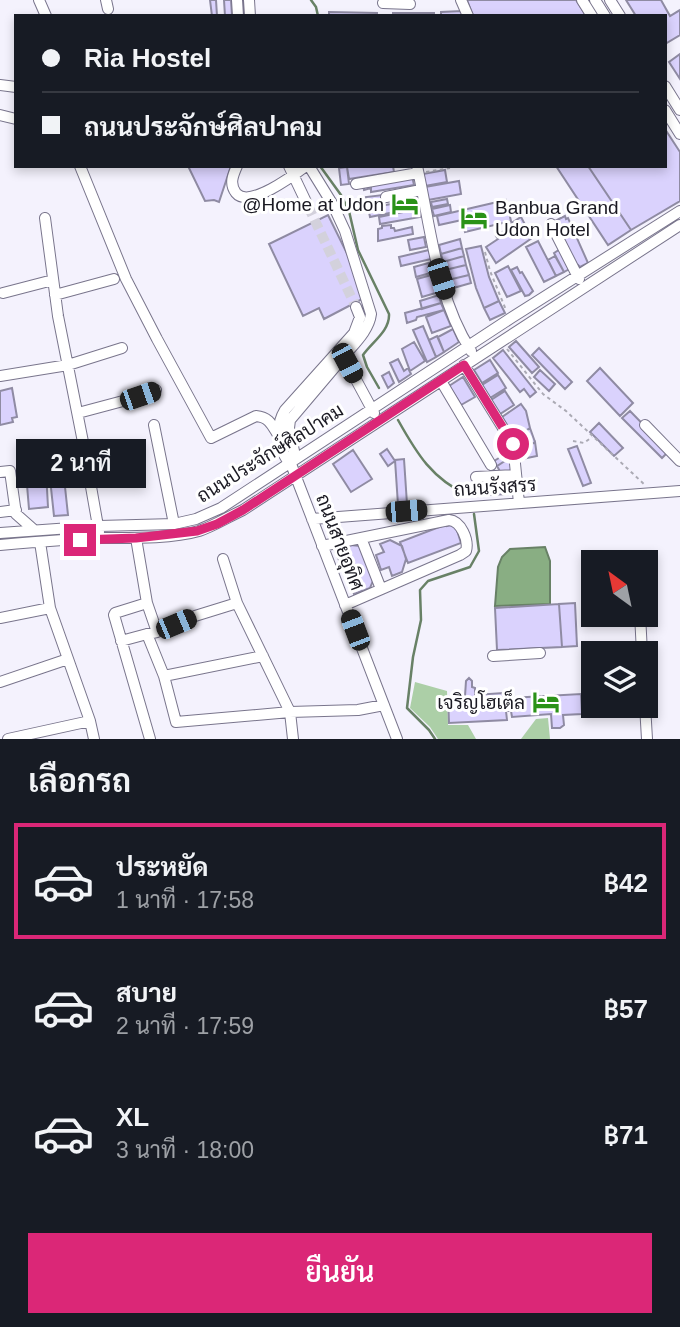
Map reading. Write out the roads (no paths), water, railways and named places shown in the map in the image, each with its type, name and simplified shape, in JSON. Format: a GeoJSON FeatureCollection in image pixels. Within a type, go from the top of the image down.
{"type":"FeatureCollection","features":[{"type":"Feature","properties":{"kind":"street"},"geometry":{"type":"LineString","coordinates":[[582,0],[597,11]]}},
{"type":"Feature","properties":{"kind":"street"},"geometry":{"type":"LineString","coordinates":[[383,2],[411,4]]}},
{"type":"Feature","properties":{"kind":"street"},"geometry":{"type":"LineString","coordinates":[[667,89],[680,110]]}},
{"type":"Feature","properties":{"kind":"street"},"geometry":{"type":"LineString","coordinates":[[667,113],[680,134]]}},
{"type":"Feature","properties":{"kind":"street"},"geometry":{"type":"LineString","coordinates":[[81,168],[126,279],[211,438],[256,416],[264,417],[270,421],[278,435],[284,457],[291,464]]}},
{"type":"Feature","properties":{"kind":"street"},"geometry":{"type":"LineString","coordinates":[[236,168],[231,182],[240,197],[251,198],[277,186],[291,171],[308,206]]}},
{"type":"Feature","properties":{"kind":"street"},"geometry":{"type":"LineString","coordinates":[[291,464],[294,451],[290,420],[365,331],[371,319],[345,231],[309,168]]}},
{"type":"Feature","properties":{"kind":"street"},"geometry":{"type":"LineString","coordinates":[[356,184],[417,170],[441,279],[449,304],[476,358]]}},
{"type":"Feature","properties":{"kind":"street"},"geometry":{"type":"LineString","coordinates":[[386,197],[421,190]]}},
{"type":"Feature","properties":{"kind":"street","name":"ถนนประจักษ์ศิลปาคม"},"geometry":{"type":"LineString","coordinates":[[0,533],[33,529],[174,524],[221,509],[577,275],[680,211]]}},
{"type":"Feature","properties":{"kind":"street"},"geometry":{"type":"LineString","coordinates":[[45,218],[58,316],[100,538]]}},
{"type":"Feature","properties":{"kind":"street"},"geometry":{"type":"LineString","coordinates":[[551,225],[584,287]]}},
{"type":"Feature","properties":{"kind":"street","name":"ถนนประจักษ์ศิลปาคม"},"geometry":{"type":"LineString","coordinates":[[0,545],[136,538],[180,534],[207,528],[243,510],[680,225]]}},
{"type":"Feature","properties":{"kind":"street"},"geometry":{"type":"LineString","coordinates":[[598,262],[605,274]]}},
{"type":"Feature","properties":{"kind":"street"},"geometry":{"type":"LineString","coordinates":[[55,295],[114,279]]}},
{"type":"Feature","properties":{"kind":"street"},"geometry":{"type":"LineString","coordinates":[[3,293],[53,280]]}},
{"type":"Feature","properties":{"kind":"street"},"geometry":{"type":"LineString","coordinates":[[278,435],[279,423],[285,410],[354,333],[360,317],[356,307]]}},
{"type":"Feature","properties":{"kind":"street"},"geometry":{"type":"LineString","coordinates":[[0,376],[68,365],[122,348]]}},
{"type":"Feature","properties":{"kind":"street"},"geometry":{"type":"LineString","coordinates":[[345,355],[379,421]]}},
{"type":"Feature","properties":{"kind":"street"},"geometry":{"type":"LineString","coordinates":[[464,365],[513,444],[519,503]]}},
{"type":"Feature","properties":{"kind":"street"},"geometry":{"type":"LineString","coordinates":[[441,381],[491,465]]}},
{"type":"Feature","properties":{"kind":"street"},"geometry":{"type":"LineString","coordinates":[[78,413],[156,390]]}},
{"type":"Feature","properties":{"kind":"street"},"geometry":{"type":"LineString","coordinates":[[153,425],[174,524]]}},
{"type":"Feature","properties":{"kind":"street"},"geometry":{"type":"LineString","coordinates":[[645,425],[680,461]]}},
{"type":"Feature","properties":{"kind":"street","name":"ถนนสายอุทิศ"},"geometry":{"type":"LineString","coordinates":[[291,464],[397,739]]}},
{"type":"Feature","properties":{"kind":"street"},"geometry":{"type":"LineString","coordinates":[[0,472],[10,471],[16,514],[33,529]]}},
{"type":"Feature","properties":{"kind":"street"},"geometry":{"type":"LineString","coordinates":[[476,477],[516,475]]}},
{"type":"Feature","properties":{"kind":"street","name":"ถนนรังสรร"},"geometry":{"type":"LineString","coordinates":[[312,519],[680,491]]}},
{"type":"Feature","properties":{"kind":"street"},"geometry":{"type":"LineString","coordinates":[[345,605],[466,551],[467,543],[453,508]]}},
{"type":"Feature","properties":{"kind":"street"},"geometry":{"type":"LineString","coordinates":[[0,512],[16,510]]}},
{"type":"Feature","properties":{"kind":"street"},"geometry":{"type":"LineString","coordinates":[[322,546],[449,520],[457,522]]}},
{"type":"Feature","properties":{"kind":"street"},"geometry":{"type":"LineString","coordinates":[[136,538],[152,633],[176,722],[290,712],[358,710],[384,705]]}},
{"type":"Feature","properties":{"kind":"street"},"geometry":{"type":"LineString","coordinates":[[361,538],[381,589]]}},
{"type":"Feature","properties":{"kind":"street"},"geometry":{"type":"LineString","coordinates":[[40,542],[50,608],[94,739]]}},
{"type":"Feature","properties":{"kind":"street"},"geometry":{"type":"LineString","coordinates":[[223,559],[237,603],[290,712],[293,739]]}},
{"type":"Feature","properties":{"kind":"street"},"geometry":{"type":"LineString","coordinates":[[147,603],[114,614],[150,739]]}},
{"type":"Feature","properties":{"kind":"street"},"geometry":{"type":"LineString","coordinates":[[121,642],[237,603]]}},
{"type":"Feature","properties":{"kind":"street"},"geometry":{"type":"LineString","coordinates":[[0,618],[50,608]]}},
{"type":"Feature","properties":{"kind":"street"},"geometry":{"type":"LineString","coordinates":[[493,656],[540,653]]}},
{"type":"Feature","properties":{"kind":"street"},"geometry":{"type":"LineString","coordinates":[[164,676],[263,656]]}},
{"type":"Feature","properties":{"kind":"street"},"geometry":{"type":"LineString","coordinates":[[0,682],[68,659]]}},
{"type":"Feature","properties":{"kind":"street"},"geometry":{"type":"LineString","coordinates":[[646,718],[647,739]]}},
{"type":"Feature","properties":{"kind":"street"},"geometry":{"type":"LineString","coordinates":[[8,739],[90,721]]}},
{"type":"Feature","properties":{"kind":"waterway"},"geometry":{"type":"LineString","coordinates":[[311,0],[318,14]]}},
{"type":"Feature","properties":{"kind":"waterway"},"geometry":{"type":"LineString","coordinates":[[321,168],[349,211],[358,250],[389,314],[384,331],[363,355],[379,388]]}},
{"type":"Feature","properties":{"kind":"waterway"},"geometry":{"type":"LineString","coordinates":[[398,420],[412,444],[435,473],[469,496]]}},
{"type":"Feature","properties":{"kind":"waterway"},"geometry":{"type":"LineString","coordinates":[[435,739],[407,708],[421,620],[420,590],[428,581],[470,567],[479,551],[474,514]]}},
{"type":"Feature","properties":{"kind":"tunnel"},"geometry":{"type":"LineString","coordinates":[[308,206],[356,307]]}},
{"type":"Feature","properties":{"kind":"place","name":"@Home at Udon"},"geometry":{"type":"Point","coordinates":[405,204]}},
{"type":"Feature","properties":{"kind":"place","name":"Banbua Grand Udon Hotel"},"geometry":{"type":"Point","coordinates":[474,218]}},
{"type":"Feature","properties":{"kind":"place","name":"เจริญโฮเต็ล"},"geometry":{"type":"Point","coordinates":[546,702]}}]}
